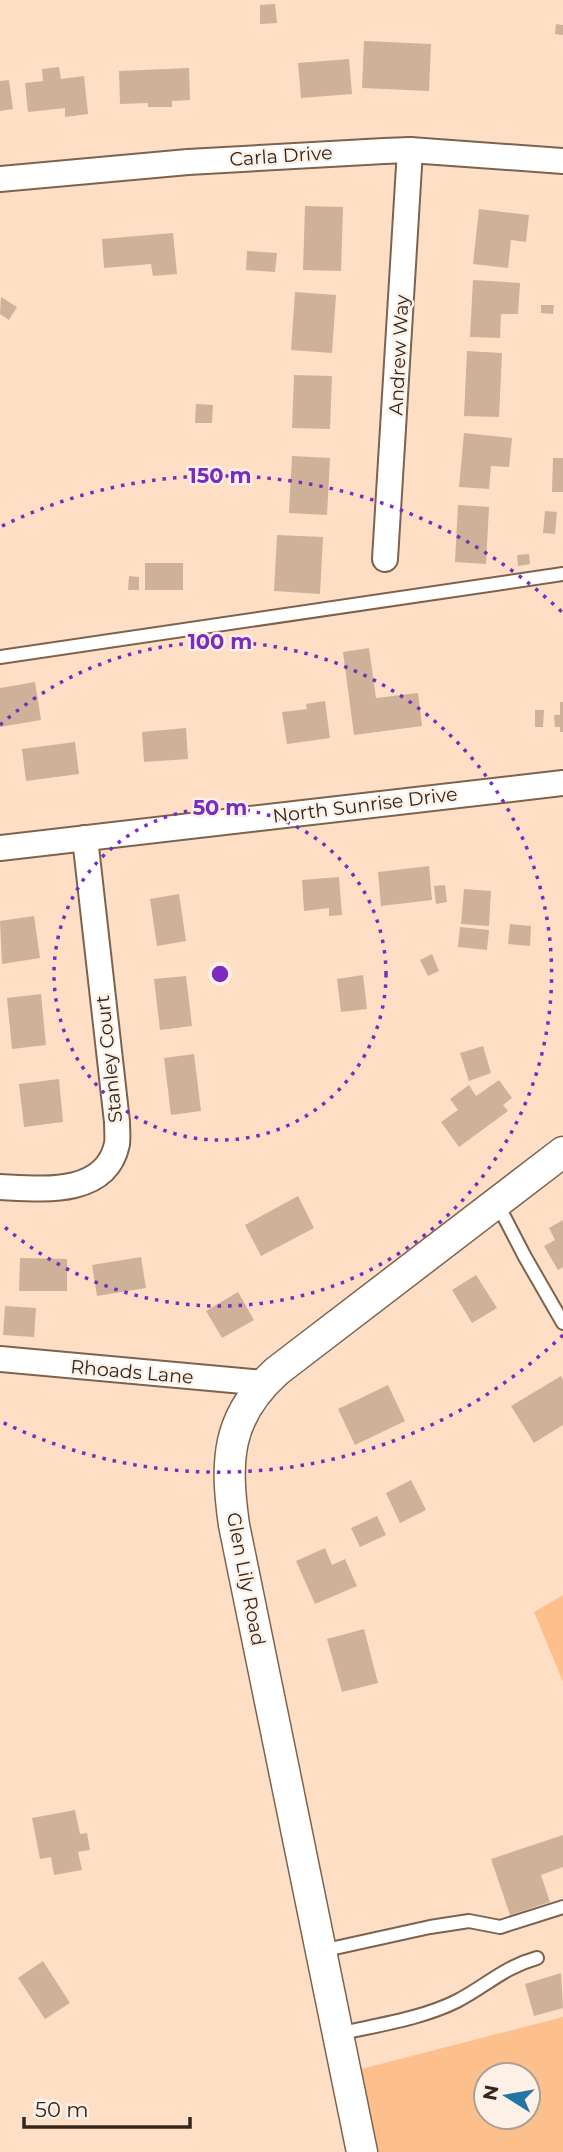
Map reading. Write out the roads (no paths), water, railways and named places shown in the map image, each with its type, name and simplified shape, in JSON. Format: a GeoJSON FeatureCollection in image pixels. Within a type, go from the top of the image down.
{"type":"FeatureCollection","features":[{"type":"Feature","properties":{"kind":"street","name":"Carla Drive"},"geometry":{"type":"LineString","coordinates":[[0,178],[188,162],[410,150],[563,162]]}},
{"type":"Feature","properties":{"kind":"street","name":"Andrew Way"},"geometry":{"type":"LineString","coordinates":[[385,559],[410,150]]}},
{"type":"Feature","properties":{"kind":"street","name":"North Sunrise Drive"},"geometry":{"type":"LineString","coordinates":[[0,848],[563,783]]}},
{"type":"Feature","properties":{"kind":"street","name":"Stanley Court"},"geometry":{"type":"LineString","coordinates":[[0,1187],[59,1190],[78,1184],[96,1176],[110,1162],[117,1143],[117,1122],[85,838]]}},
{"type":"Feature","properties":{"kind":"street","name":"Glen Lily Road"},"geometry":{"type":"LineString","coordinates":[[362,2152],[234,1525],[229,1486],[231,1450],[239,1419],[264,1383],[563,1152]]}},
{"type":"Feature","properties":{"kind":"street","name":"Rhoads Lane"},"geometry":{"type":"LineString","coordinates":[[0,1359],[264,1383]]}},
{"type":"Feature","properties":{"kind":"lane"},"geometry":{"type":"LineString","coordinates":[[0,657],[563,574]]}},
{"type":"Feature","properties":{"kind":"lane"},"geometry":{"type":"LineString","coordinates":[[497,1202],[563,1323]]}},
{"type":"Feature","properties":{"kind":"lane"},"geometry":{"type":"LineString","coordinates":[[321,1951],[469,1921],[500,1927],[563,1907]]}},
{"type":"Feature","properties":{"kind":"lane"},"geometry":{"type":"LineString","coordinates":[[337,2034],[424,2013],[456,2001],[515,1964],[537,1958]]}}]}
